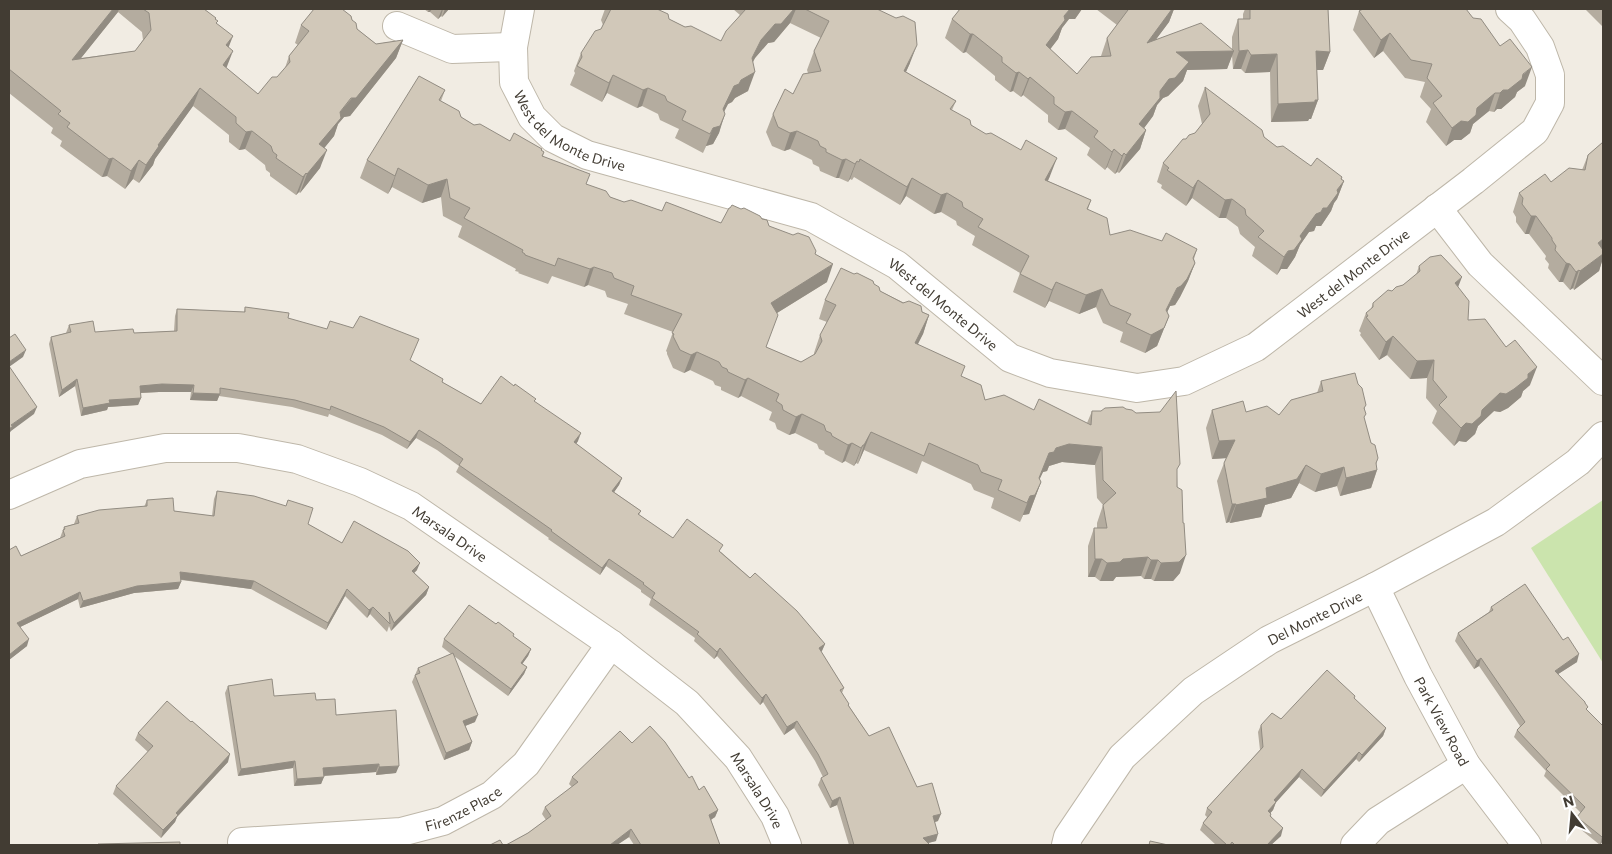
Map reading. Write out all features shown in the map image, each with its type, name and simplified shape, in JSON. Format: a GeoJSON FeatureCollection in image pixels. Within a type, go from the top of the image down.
{"type":"FeatureCollection","features":[{"type":"Feature","properties":{"kind":"street","name":"West del Monte Drive"},"geometry":{"type":"LineString","coordinates":[[520,9],[513,47],[514,82],[532,117],[553,138],[587,156],[811,217],[897,265],[1010,358],[1050,373],[1137,388],[1184,381],[1256,347],[1535,131],[1550,103],[1550,75],[1540,47],[1522,20],[1510,9]]}},
{"type":"Feature","properties":{"kind":"street"},"geometry":{"type":"LineString","coordinates":[[397,26],[452,49],[513,47]]}},
{"type":"Feature","properties":{"kind":"street"},"geometry":{"type":"LineString","coordinates":[[1437,208],[1480,264],[1603,381]]}},
{"type":"Feature","properties":{"kind":"street","name":"Del Monte Drive"},"geometry":{"type":"LineString","coordinates":[[1066,845],[1068,837],[1122,757],[1192,691],[1269,640],[1376,587],[1496,522],[1578,462],[1603,436]]}},
{"type":"Feature","properties":{"kind":"street","name":"Marsala Drive"},"geometry":{"type":"LineString","coordinates":[[9,495],[80,464],[165,448],[238,448],[298,459],[360,482],[411,506],[611,644],[687,704],[738,758],[775,816],[787,845]]}},
{"type":"Feature","properties":{"kind":"street","name":"Park View Road"},"geometry":{"type":"LineString","coordinates":[[1376,587],[1418,676],[1466,765],[1527,845]]}},
{"type":"Feature","properties":{"kind":"street","name":"Firenze Place"},"geometry":{"type":"LineString","coordinates":[[242,842],[401,832],[443,821],[492,795],[526,764],[611,644]]}},
{"type":"Feature","properties":{"kind":"street"},"geometry":{"type":"LineString","coordinates":[[1356,845],[1378,821],[1466,765]]}},
{"type":"Feature","properties":{"kind":"green space"},"geometry":{"type":"Polygon","coordinates":[[[1603,500],[1603,663],[1531,548],[1603,500]]]}},
{"type":"Feature","properties":{"kind":"building"},"geometry":{"type":"Polygon","coordinates":[[[9,9],[113,9],[72,60],[135,51],[151,30],[149,13],[143,9],[204,9],[216,18],[218,21],[216,23],[233,36],[226,45],[233,51],[223,65],[258,94],[272,77],[277,77],[290,62],[289,56],[309,31],[301,25],[314,9],[342,9],[351,16],[352,20],[356,23],[357,29],[376,44],[403,40],[356,98],[351,98],[340,112],[341,118],[319,144],[327,150],[303,177],[276,158],[277,155],[273,152],[271,146],[252,131],[246,132],[236,123],[236,117],[200,88],[158,145],[146,165],[139,160],[131,171],[113,158],[109,159],[67,127],[70,123],[58,114],[61,111],[9,69],[9,9]]]}},
{"type":"Feature","properties":{"kind":"building"},"geometry":{"type":"Polygon","coordinates":[[[611,9],[657,9],[668,14],[669,19],[685,27],[691,26],[721,41],[726,31],[746,9],[794,9],[781,24],[775,24],[761,40],[752,58],[755,72],[734,86],[723,109],[725,114],[720,126],[713,128],[710,134],[682,120],[686,111],[667,101],[665,96],[648,88],[643,90],[613,75],[609,83],[577,66],[582,57],[581,53],[595,31],[601,29],[611,9]]]}},
{"type":"Feature","properties":{"kind":"building"},"geometry":{"type":"Polygon","coordinates":[[[805,9],[877,9],[896,18],[903,16],[915,22],[917,45],[904,71],[956,101],[950,109],[970,120],[971,125],[986,134],[991,133],[1021,150],[1026,140],[1057,158],[1045,180],[1091,200],[1087,209],[1107,218],[1110,235],[1130,230],[1162,241],[1166,233],[1197,249],[1193,258],[1195,263],[1187,279],[1177,288],[1166,310],[1169,316],[1164,328],[1151,335],[1126,323],[1131,314],[1110,305],[1102,289],[1086,295],[1056,282],[1052,290],[1020,274],[1029,256],[978,227],[983,219],[963,207],[962,202],[947,193],[941,195],[912,178],[907,187],[860,159],[855,164],[846,159],[842,160],[826,152],[826,149],[820,146],[818,141],[797,131],[790,133],[778,127],[773,114],[785,89],[793,94],[803,74],[821,71],[814,51],[829,21],[805,9]]]}},
{"type":"Feature","properties":{"kind":"building"},"geometry":{"type":"Polygon","coordinates":[[[960,9],[1070,9],[1064,16],[1065,20],[1046,45],[1077,74],[1091,57],[1111,56],[1107,38],[1128,10],[1126,9],[1172,9],[1147,43],[1201,23],[1234,51],[1176,52],[1189,62],[1175,78],[1169,79],[1160,91],[1160,98],[1139,124],[1146,130],[1126,155],[1124,153],[1122,156],[1114,149],[1112,152],[1094,137],[1098,131],[1072,111],[1065,112],[1054,104],[1054,97],[1030,77],[1028,79],[1019,72],[1016,73],[1002,62],[1002,57],[952,19],[960,9]]]}},
{"type":"Feature","properties":{"kind":"building"},"geometry":{"type":"Polygon","coordinates":[[[1250,9],[1328,9],[1330,52],[1316,51],[1318,100],[1315,100],[1315,102],[1278,104],[1277,54],[1251,55],[1248,50],[1239,51],[1238,19],[1250,19],[1250,9]]]}},
{"type":"Feature","properties":{"kind":"building"},"geometry":{"type":"Polygon","coordinates":[[[1363,9],[1466,9],[1473,18],[1481,19],[1500,46],[1510,39],[1532,67],[1523,74],[1522,79],[1508,90],[1495,93],[1477,108],[1476,115],[1468,122],[1461,121],[1452,128],[1433,103],[1442,96],[1427,78],[1432,64],[1411,60],[1390,33],[1381,40],[1359,11],[1363,9]]]}},
{"type":"Feature","properties":{"kind":"building"},"geometry":{"type":"Polygon","coordinates":[[[419,76],[445,90],[439,100],[459,111],[461,117],[474,125],[480,124],[510,141],[514,133],[542,149],[544,152],[542,156],[590,174],[586,184],[606,191],[610,197],[624,202],[631,200],[662,211],[666,202],[721,223],[732,205],[741,209],[744,208],[760,216],[762,219],[767,220],[769,226],[793,235],[798,233],[809,237],[816,251],[815,254],[833,264],[771,303],[778,315],[766,347],[801,362],[815,354],[822,341],[820,335],[836,305],[825,300],[841,268],[873,281],[880,291],[903,303],[909,301],[921,306],[922,312],[929,315],[915,343],[965,366],[961,376],[981,385],[985,400],[1004,395],[1034,410],[1039,399],[1091,425],[1092,411],[1101,411],[1105,408],[1123,407],[1136,413],[1160,412],[1176,391],[1180,464],[1177,469],[1177,487],[1182,490],[1186,555],[1179,562],[1161,563],[1148,557],[1123,559],[1120,562],[1107,563],[1102,559],[1095,559],[1094,528],[1107,528],[1103,505],[1116,493],[1103,480],[1102,447],[1069,444],[1056,448],[1054,452],[1049,453],[1039,478],[1041,482],[1035,495],[1030,496],[1027,503],[998,490],[1002,480],[981,472],[978,465],[929,443],[924,456],[871,432],[861,448],[852,443],[848,445],[826,431],[824,425],[802,414],[796,417],[783,410],[782,405],[776,401],[779,394],[748,378],[745,380],[728,372],[719,362],[697,352],[691,355],[680,350],[672,333],[682,314],[631,295],[634,286],[614,278],[612,273],[594,267],[590,269],[558,258],[555,266],[525,255],[522,252],[523,250],[464,218],[470,208],[450,198],[447,179],[428,185],[398,168],[395,176],[367,160],[419,76]]]}},
{"type":"Feature","properties":{"kind":"building"},"geometry":{"type":"Polygon","coordinates":[[[1205,87],[1262,130],[1264,137],[1277,147],[1283,146],[1311,166],[1317,158],[1342,177],[1341,179],[1344,181],[1327,208],[1323,208],[1321,212],[1316,214],[1300,236],[1302,239],[1294,250],[1288,251],[1284,257],[1258,237],[1264,231],[1246,215],[1245,209],[1232,199],[1225,200],[1198,180],[1193,188],[1167,170],[1169,168],[1163,163],[1183,139],[1195,133],[1210,114],[1205,87]]]}},
{"type":"Feature","properties":{"kind":"building"},"geometry":{"type":"Polygon","coordinates":[[[1603,142],[1603,239],[1598,243],[1603,250],[1603,254],[1576,272],[1555,250],[1556,246],[1552,238],[1536,216],[1531,216],[1522,204],[1523,198],[1519,193],[1545,174],[1551,182],[1569,168],[1585,170],[1588,155],[1603,142]]]}},
{"type":"Feature","properties":{"kind":"building"},"geometry":{"type":"Polygon","coordinates":[[[1441,255],[1462,277],[1455,283],[1469,301],[1468,320],[1485,319],[1506,347],[1515,340],[1537,367],[1528,374],[1528,378],[1514,389],[1506,394],[1500,393],[1482,410],[1481,416],[1472,424],[1466,423],[1461,428],[1439,405],[1447,397],[1433,380],[1434,360],[1417,361],[1393,336],[1386,342],[1366,317],[1368,316],[1366,313],[1373,307],[1373,303],[1388,290],[1392,291],[1396,287],[1403,285],[1420,271],[1419,266],[1430,257],[1441,255]]]}},
{"type":"Feature","properties":{"kind":"building"},"geometry":{"type":"Polygon","coordinates":[[[245,307],[289,313],[288,318],[327,329],[330,321],[353,328],[360,316],[419,339],[410,360],[443,379],[442,382],[481,404],[501,376],[514,386],[515,384],[536,399],[534,401],[581,433],[574,442],[622,478],[612,491],[641,511],[638,514],[673,538],[687,519],[723,545],[719,551],[750,578],[755,573],[797,611],[825,644],[819,648],[844,688],[840,690],[848,705],[869,736],[889,727],[917,787],[932,783],[941,814],[933,816],[938,834],[923,838],[930,845],[854,845],[840,797],[832,801],[821,778],[828,774],[797,721],[787,727],[766,694],[762,698],[720,648],[717,652],[697,634],[699,632],[652,598],[655,593],[644,583],[609,559],[602,568],[552,530],[459,465],[463,459],[419,430],[410,442],[384,427],[331,406],[330,410],[295,400],[220,388],[220,394],[193,393],[194,385],[162,384],[140,386],[141,398],[109,400],[110,403],[83,408],[77,379],[62,390],[51,337],[71,332],[69,325],[93,321],[95,332],[133,329],[134,333],[177,331],[177,309],[245,312],[245,307]]]}},
{"type":"Feature","properties":{"kind":"building"},"geometry":{"type":"Polygon","coordinates":[[[15,334],[26,350],[9,362],[9,338],[15,334]]]}},
{"type":"Feature","properties":{"kind":"building"},"geometry":{"type":"Polygon","coordinates":[[[9,366],[37,407],[11,425],[13,426],[9,429],[9,366]]]}},
{"type":"Feature","properties":{"kind":"building"},"geometry":{"type":"Polygon","coordinates":[[[1355,373],[1358,384],[1362,388],[1366,405],[1364,417],[1371,443],[1375,445],[1378,458],[1376,463],[1377,470],[1346,478],[1344,467],[1321,474],[1306,465],[1297,479],[1266,488],[1267,498],[1236,505],[1232,504],[1224,463],[1235,440],[1219,441],[1212,410],[1243,401],[1246,412],[1267,406],[1279,415],[1291,400],[1323,391],[1321,381],[1355,373]]]}},
{"type":"Feature","properties":{"kind":"building"},"geometry":{"type":"Polygon","coordinates":[[[217,491],[254,496],[286,506],[288,500],[313,508],[308,524],[342,543],[354,521],[408,551],[420,563],[412,571],[429,587],[394,623],[389,612],[390,624],[373,607],[369,610],[347,589],[328,623],[254,581],[180,572],[181,582],[137,586],[83,601],[80,592],[17,623],[29,639],[9,655],[9,550],[16,546],[21,556],[65,536],[64,527],[79,523],[77,516],[99,510],[147,506],[147,500],[173,498],[174,511],[214,516],[217,491]]]}},
{"type":"Feature","properties":{"kind":"building"},"geometry":{"type":"Polygon","coordinates":[[[1525,584],[1563,640],[1568,637],[1579,654],[1555,671],[1585,702],[1588,707],[1586,709],[1603,726],[1602,837],[1577,817],[1585,807],[1546,769],[1550,765],[1517,730],[1525,722],[1481,658],[1477,661],[1458,633],[1493,610],[1491,607],[1525,584]]]}},
{"type":"Feature","properties":{"kind":"building"},"geometry":{"type":"Polygon","coordinates":[[[469,605],[496,624],[498,622],[531,649],[521,663],[527,667],[511,689],[444,639],[469,605]]]}},
{"type":"Feature","properties":{"kind":"building"},"geometry":{"type":"Polygon","coordinates":[[[453,653],[478,715],[463,721],[472,742],[446,753],[415,675],[420,673],[418,668],[453,653]]]}},
{"type":"Feature","properties":{"kind":"building"},"geometry":{"type":"Polygon","coordinates":[[[1327,670],[1386,728],[1362,755],[1359,752],[1324,790],[1302,769],[1274,800],[1276,802],[1268,811],[1271,814],[1270,816],[1283,828],[1267,845],[1235,845],[1232,842],[1230,845],[1227,845],[1203,823],[1212,812],[1207,808],[1263,747],[1261,725],[1272,713],[1281,719],[1327,670]]]}},
{"type":"Feature","properties":{"kind":"building"},"geometry":{"type":"Polygon","coordinates":[[[272,679],[274,696],[315,693],[316,700],[335,699],[336,715],[396,710],[399,766],[379,767],[379,764],[323,768],[324,777],[297,779],[295,761],[241,769],[228,686],[272,679]]]}},
{"type":"Feature","properties":{"kind":"building"},"geometry":{"type":"Polygon","coordinates":[[[167,701],[230,754],[163,830],[116,786],[153,746],[138,733],[167,701]]]}},
{"type":"Feature","properties":{"kind":"building"},"geometry":{"type":"Polygon","coordinates":[[[650,726],[665,742],[689,778],[692,776],[699,790],[704,786],[718,810],[709,815],[720,845],[641,845],[631,829],[610,845],[506,845],[528,833],[551,816],[545,807],[578,782],[572,777],[620,731],[632,743],[650,726]]]}},
{"type":"Feature","properties":{"kind":"building"},"geometry":{"type":"Polygon","coordinates":[[[500,840],[503,845],[490,845],[500,840]]]}},
{"type":"Feature","properties":{"kind":"building"},"geometry":{"type":"Polygon","coordinates":[[[1150,841],[1168,845],[1149,845],[1150,841]]]}},
{"type":"Feature","properties":{"kind":"building"},"geometry":{"type":"Polygon","coordinates":[[[180,842],[180,845],[98,845],[98,844],[180,842]]]}}]}
